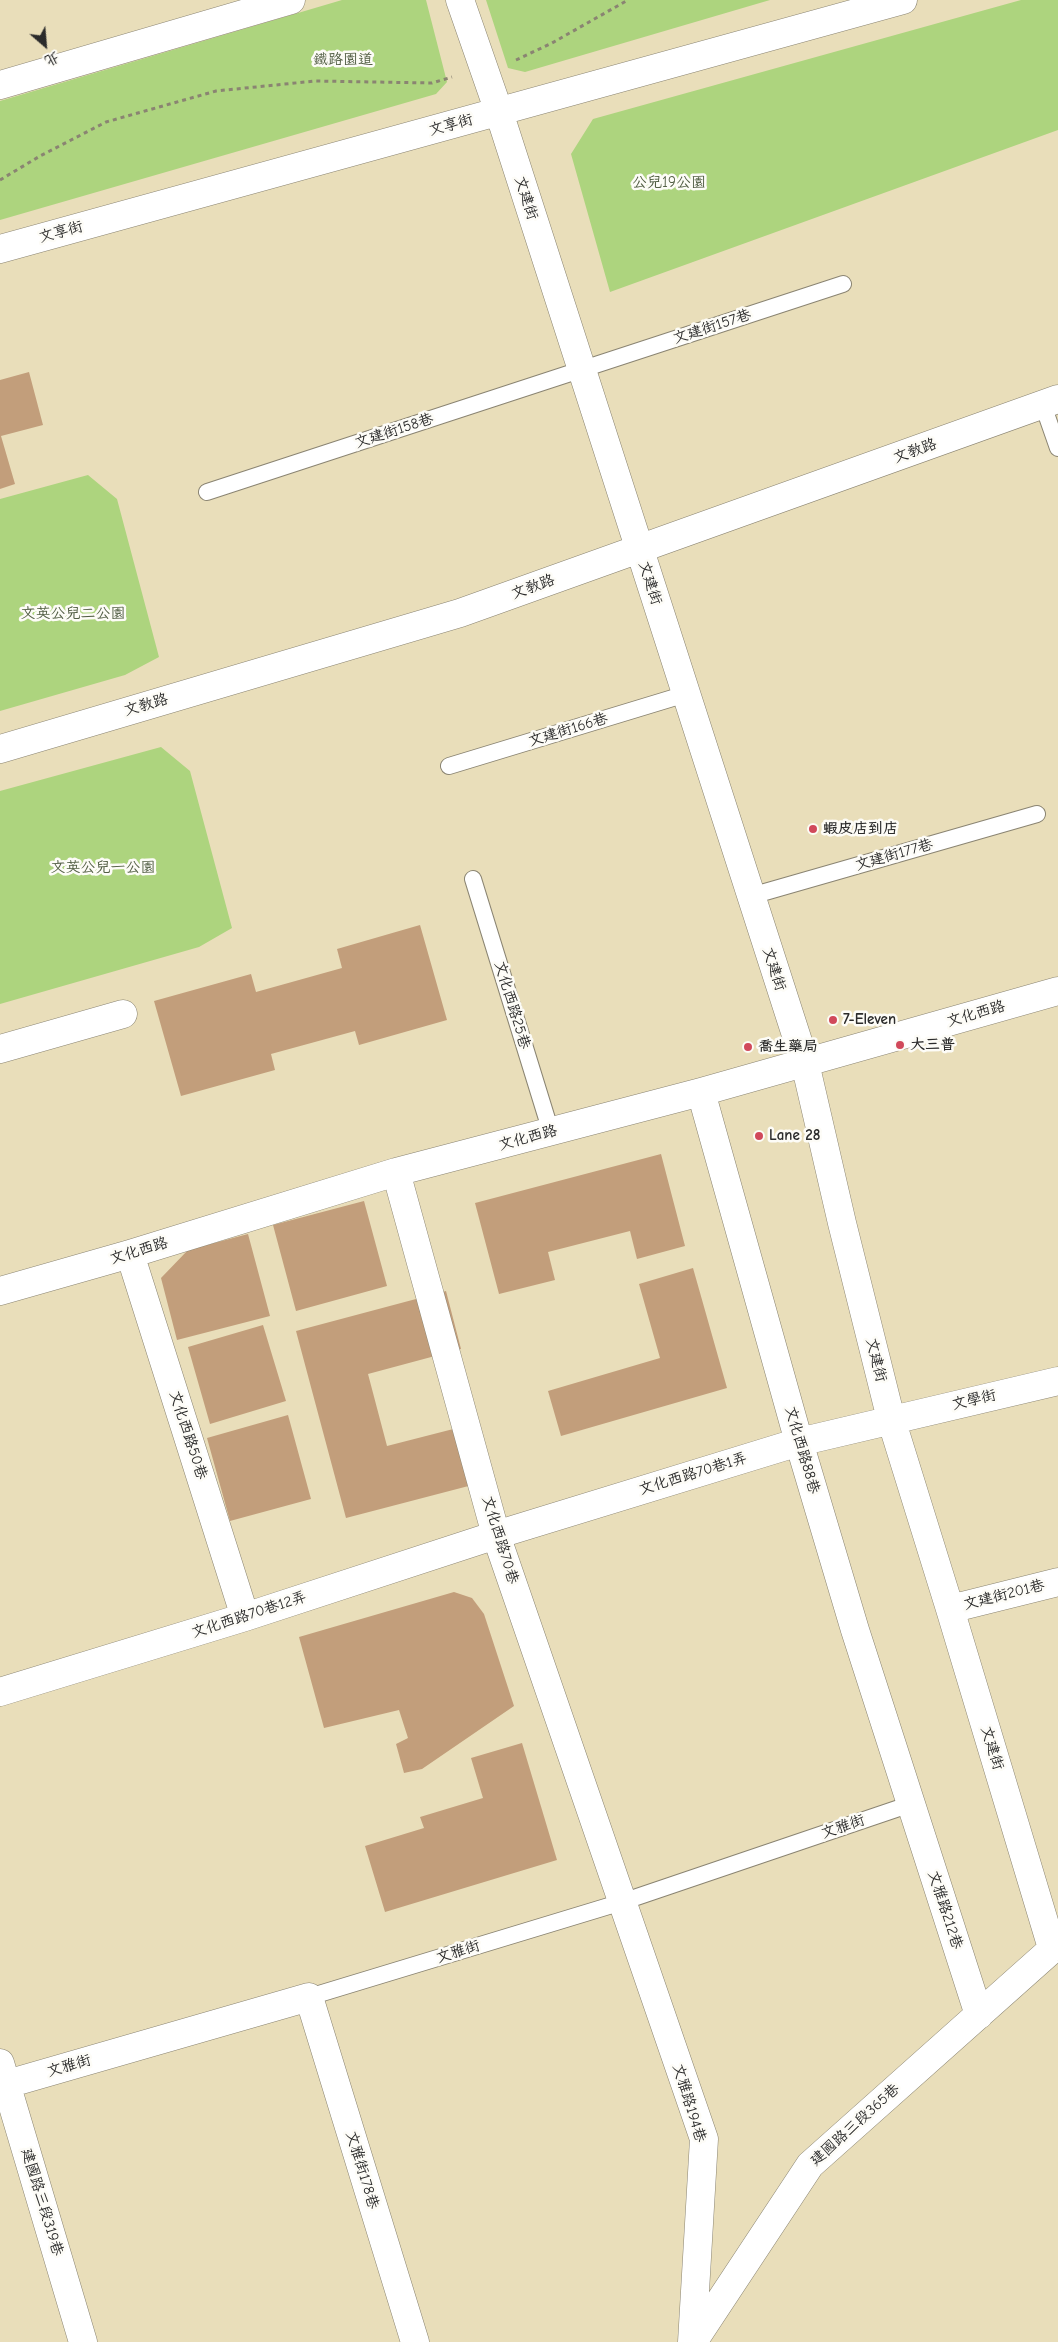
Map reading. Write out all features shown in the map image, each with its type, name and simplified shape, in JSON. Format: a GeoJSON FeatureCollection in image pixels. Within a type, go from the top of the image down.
{"type":"FeatureCollection","features":[{"type":"Feature","properties":{"kind":"street"},"geometry":{"type":"LineString","coordinates":[[0,85],[291,0]]}},
{"type":"Feature","properties":{"kind":"street","name":"文建街"},"geometry":{"type":"LineString","coordinates":[[460,0],[499,112],[805,1063],[891,1419],[1055,1946]]}},
{"type":"Feature","properties":{"kind":"street","name":"文享街"},"geometry":{"type":"LineString","coordinates":[[0,249],[903,0]]}},
{"type":"Feature","properties":{"kind":"street","name":"文教路"},"geometry":{"type":"LineString","coordinates":[[0,749],[460,613],[1051,402]]}},
{"type":"Feature","properties":{"kind":"street","name":"文化西路"},"geometry":{"type":"LineString","coordinates":[[0,1291],[130,1254],[396,1172],[701,1092],[1058,991]]}},
{"type":"Feature","properties":{"kind":"street"},"geometry":{"type":"LineString","coordinates":[[0,1049],[123,1014]]}},
{"type":"Feature","properties":{"kind":"street","name":"文化西路88巷"},"geometry":{"type":"LineString","coordinates":[[701,1092],[799,1442],[855,1630],[911,1804]]}},
{"type":"Feature","properties":{"kind":"street","name":"文化西路70巷"},"geometry":{"type":"LineString","coordinates":[[396,1172],[496,1535],[622,1902]]}},
{"type":"Feature","properties":{"kind":"street","name":"文化西路50巷"},"geometry":{"type":"LineString","coordinates":[[130,1254],[245,1617]]}},
{"type":"Feature","properties":{"kind":"street","name":"文學街"},"geometry":{"type":"LineString","coordinates":[[891,1419],[1058,1380]]}},
{"type":"Feature","properties":{"kind":"street","name":"文化西路70巷1弄"},"geometry":{"type":"LineString","coordinates":[[496,1535],[799,1442],[891,1419]]}},
{"type":"Feature","properties":{"kind":"street","name":"文化西路70巷12弄"},"geometry":{"type":"LineString","coordinates":[[0,1692],[245,1617],[496,1535]]}},
{"type":"Feature","properties":{"kind":"street","name":"文建街201巷"},"geometry":{"type":"LineString","coordinates":[[950,1609],[1058,1582]]}},
{"type":"Feature","properties":{"kind":"street","name":"文雅路212巷"},"geometry":{"type":"LineString","coordinates":[[911,1804],[978,2016]]}},
{"type":"Feature","properties":{"kind":"street","name":"文雅路194巷"},"geometry":{"type":"LineString","coordinates":[[622,1902],[704,2139],[693,2342]]}},
{"type":"Feature","properties":{"kind":"street","name":"建國路三段365巷"},"geometry":{"type":"LineString","coordinates":[[693,2342],[810,2165],[1055,1946]]}},
{"type":"Feature","properties":{"kind":"street","name":"文雅街"},"geometry":{"type":"LineString","coordinates":[[2,2078],[309,1998]]}},
{"type":"Feature","properties":{"kind":"street","name":"文雅街178巷"},"geometry":{"type":"LineString","coordinates":[[309,1998],[415,2342]]}},
{"type":"Feature","properties":{"kind":"street","name":"建國路三段319巷"},"geometry":{"type":"LineString","coordinates":[[2,2078],[83,2342]]}},
{"type":"Feature","properties":{"kind":"lane","name":"文建街157巷"},"geometry":{"type":"LineString","coordinates":[[582,369],[843,284]]}},
{"type":"Feature","properties":{"kind":"lane","name":"文建街158巷"},"geometry":{"type":"LineString","coordinates":[[207,492],[582,369]]}},
{"type":"Feature","properties":{"kind":"lane"},"geometry":{"type":"LineString","coordinates":[[1051,402],[1058,448]]}},
{"type":"Feature","properties":{"kind":"lane","name":"文建街166巷"},"geometry":{"type":"LineString","coordinates":[[449,766],[686,694]]}},
{"type":"Feature","properties":{"kind":"lane","name":"文建街177巷"},"geometry":{"type":"LineString","coordinates":[[751,896],[1037,814]]}},
{"type":"Feature","properties":{"kind":"lane","name":"文化西路25巷"},"geometry":{"type":"LineString","coordinates":[[473,879],[551,1132]]}},
{"type":"Feature","properties":{"kind":"lane","name":"文雅街"},"geometry":{"type":"LineString","coordinates":[[309,1998],[622,1902],[911,1804]]}},
{"type":"Feature","properties":{"kind":"path"},"geometry":{"type":"LineString","coordinates":[[519,59],[628,0]]}},
{"type":"Feature","properties":{"kind":"path"},"geometry":{"type":"LineString","coordinates":[[0,180],[40,156],[106,122],[216,91],[315,81],[432,83]]}},
{"type":"Feature","properties":{"kind":"green space","name":"鐵路園道"},"geometry":{"type":"Polygon","coordinates":[[[342,0],[426,0],[447,82],[436,94],[0,220],[0,101],[342,0]]]}},
{"type":"Feature","properties":{"kind":"green space"},"geometry":{"type":"Polygon","coordinates":[[[486,0],[770,0],[525,72],[508,68],[486,0]]]}},
{"type":"Feature","properties":{"kind":"green space","name":"公兒19公園"},"geometry":{"type":"Polygon","coordinates":[[[1021,0],[1058,0],[1058,130],[610,292],[571,154],[593,119],[1021,0]]]}},
{"type":"Feature","properties":{"kind":"green space","name":"文英公兒二公園"},"geometry":{"type":"Polygon","coordinates":[[[88,475],[117,499],[159,657],[125,675],[0,711],[0,499],[88,475]]]}},
{"type":"Feature","properties":{"kind":"green space","name":"文英公兒一公園"},"geometry":{"type":"Polygon","coordinates":[[[161,747],[190,771],[232,928],[199,947],[0,1004],[0,791],[161,747]]]}},
{"type":"Feature","properties":{"kind":"building"},"geometry":{"type":"Polygon","coordinates":[[[29,372],[43,425],[1,436],[15,484],[0,489],[0,380],[29,372]]]}},
{"type":"Feature","properties":{"kind":"building"},"geometry":{"type":"Polygon","coordinates":[[[420,925],[447,1020],[359,1045],[355,1031],[271,1054],[275,1070],[181,1096],[154,1001],[251,974],[256,992],[342,968],[337,949],[420,925]]]}},
{"type":"Feature","properties":{"kind":"building"},"geometry":{"type":"Polygon","coordinates":[[[661,1154],[685,1246],[637,1259],[630,1231],[548,1252],[555,1280],[499,1294],[475,1203],[661,1154]]]}},
{"type":"Feature","properties":{"kind":"building"},"geometry":{"type":"Polygon","coordinates":[[[364,1201],[387,1286],[296,1311],[273,1225],[364,1201]]]}},
{"type":"Feature","properties":{"kind":"building"},"geometry":{"type":"Polygon","coordinates":[[[248,1234],[270,1316],[177,1340],[161,1278],[188,1250],[248,1234]]]}},
{"type":"Feature","properties":{"kind":"building"},"geometry":{"type":"Polygon","coordinates":[[[693,1268],[727,1388],[561,1436],[548,1391],[660,1358],[639,1284],[693,1268]]]}},
{"type":"Feature","properties":{"kind":"building"},"geometry":{"type":"Polygon","coordinates":[[[446,1291],[461,1349],[368,1374],[387,1446],[465,1426],[480,1483],[346,1518],[296,1331],[446,1291]]]}},
{"type":"Feature","properties":{"kind":"building"},"geometry":{"type":"Polygon","coordinates":[[[263,1325],[286,1401],[210,1424],[188,1347],[263,1325]]]}},
{"type":"Feature","properties":{"kind":"building"},"geometry":{"type":"Polygon","coordinates":[[[288,1415],[311,1499],[230,1521],[207,1438],[288,1415]]]}},
{"type":"Feature","properties":{"kind":"building"},"geometry":{"type":"Polygon","coordinates":[[[454,1592],[472,1598],[484,1614],[514,1706],[422,1769],[404,1773],[396,1744],[408,1738],[399,1710],[324,1728],[299,1637],[454,1592]]]}},
{"type":"Feature","properties":{"kind":"building"},"geometry":{"type":"Polygon","coordinates":[[[522,1743],[557,1860],[385,1912],[365,1846],[424,1828],[420,1817],[483,1798],[471,1758],[522,1743]]]}},
{"type":"Feature","properties":{"kind":"place","name":"蝦皮店到店"},"geometry":{"type":"Point","coordinates":[813,829]}},
{"type":"Feature","properties":{"kind":"place","name":"7-Eleven"},"geometry":{"type":"Point","coordinates":[833,1020]}},
{"type":"Feature","properties":{"kind":"place","name":"大三普"},"geometry":{"type":"Point","coordinates":[900,1045]}},
{"type":"Feature","properties":{"kind":"place","name":"喬生藥局"},"geometry":{"type":"Point","coordinates":[748,1047]}},
{"type":"Feature","properties":{"kind":"place","name":"Lane 28"},"geometry":{"type":"Point","coordinates":[759,1136]}}]}
